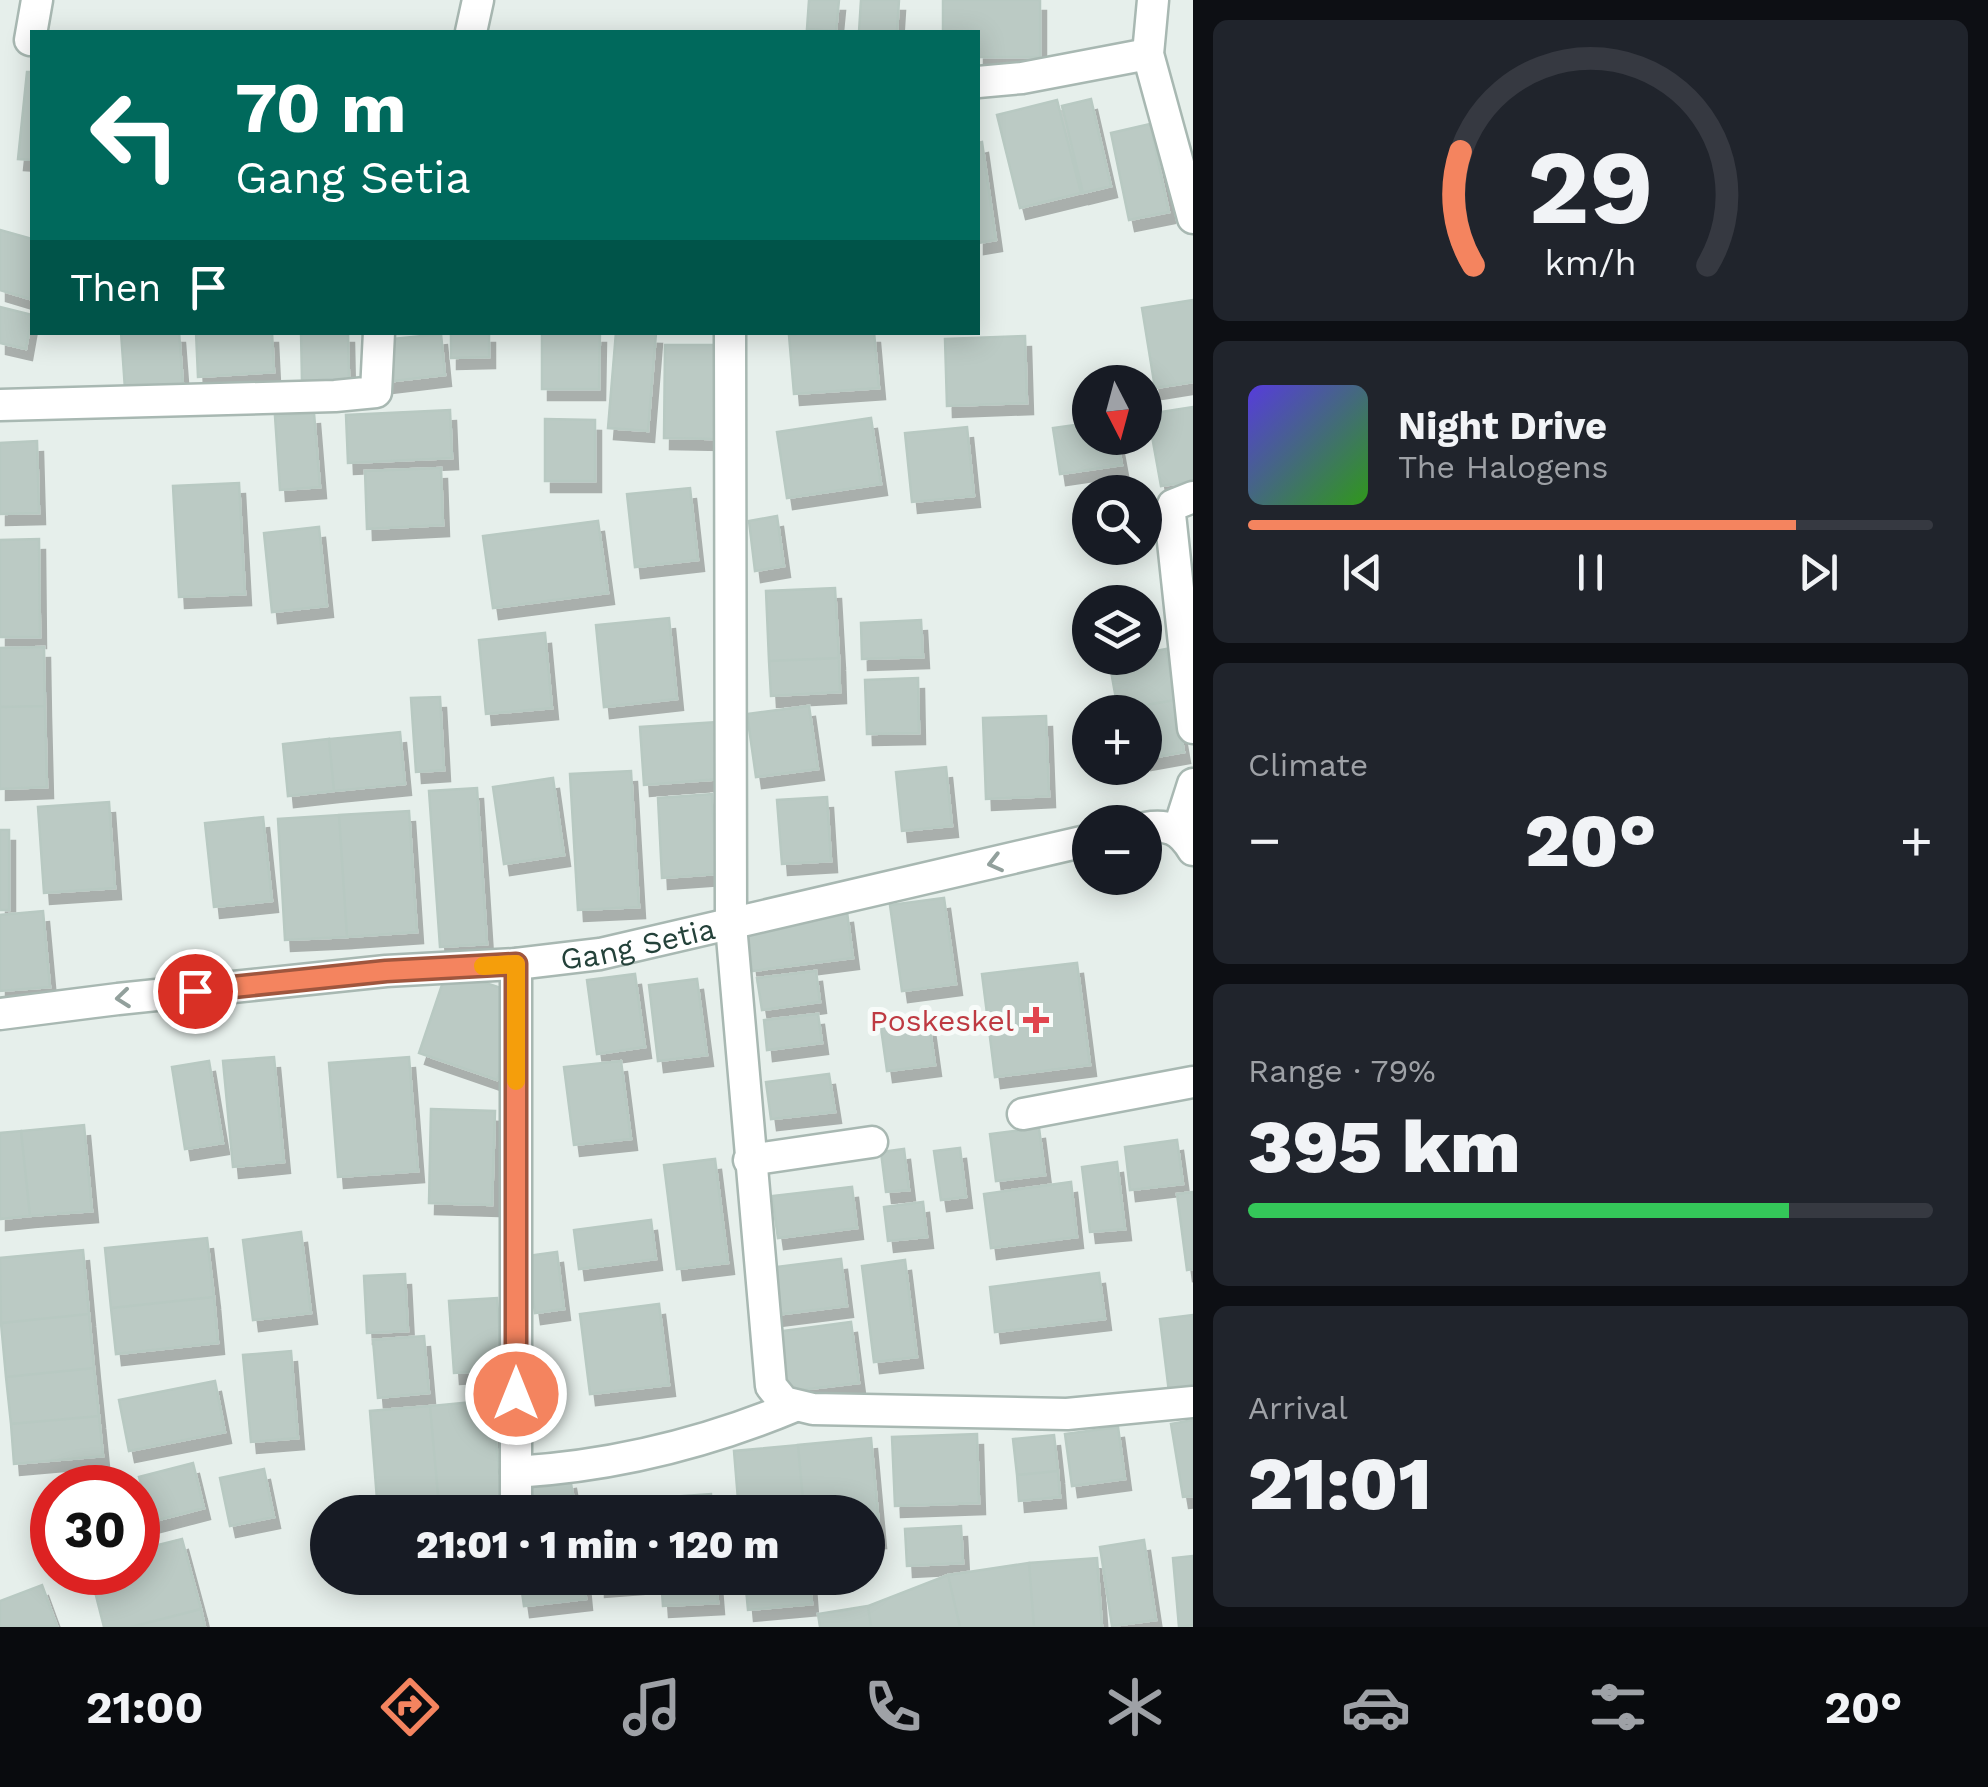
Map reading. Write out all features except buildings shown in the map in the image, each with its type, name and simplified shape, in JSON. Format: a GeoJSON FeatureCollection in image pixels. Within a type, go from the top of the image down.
{"type":"FeatureCollection","features":[{"type":"Feature","properties":{"kind":"street"},"geometry":{"type":"LineString","coordinates":[[21,39],[37,0]]}},
{"type":"Feature","properties":{"kind":"street"},"geometry":{"type":"LineString","coordinates":[[472,30],[478,0]]}},
{"type":"Feature","properties":{"kind":"street"},"geometry":{"type":"LineString","coordinates":[[1153,0],[1148,54],[1193,218]]}},
{"type":"Feature","properties":{"kind":"street"},"geometry":{"type":"LineString","coordinates":[[980,82],[1022,78],[1148,54]]}},
{"type":"Feature","properties":{"kind":"street"},"geometry":{"type":"LineString","coordinates":[[0,405],[376,392],[379,335]]}},
{"type":"Feature","properties":{"kind":"street"},"geometry":{"type":"LineString","coordinates":[[730,335],[731,926],[767,1373],[778,1398],[794,1406]]}},
{"type":"Feature","properties":{"kind":"street"},"geometry":{"type":"LineString","coordinates":[[1193,498],[1173,505],[1170,514],[1193,728]]}},
{"type":"Feature","properties":{"kind":"street"},"geometry":{"type":"LineString","coordinates":[[1162,827],[1186,840],[1193,784]]}},
{"type":"Feature","properties":{"kind":"street","name":"Gang Setia"},"geometry":{"type":"LineString","coordinates":[[0,1014],[386,971],[516,964],[600,954],[1072,844]]}},
{"type":"Feature","properties":{"kind":"street"},"geometry":{"type":"LineString","coordinates":[[516,964],[516,1495]]}},
{"type":"Feature","properties":{"kind":"street"},"geometry":{"type":"LineString","coordinates":[[1023,1114],[1193,1082]]}},
{"type":"Feature","properties":{"kind":"street"},"geometry":{"type":"LineString","coordinates":[[749,1160],[872,1142]]}},
{"type":"Feature","properties":{"kind":"street"},"geometry":{"type":"LineString","coordinates":[[516,1472],[583,1468],[689,1446],[794,1406],[1067,1414],[1193,1402]]}},
{"type":"Feature","properties":{"kind":"slow traffic"},"geometry":{"type":"LineString","coordinates":[[483,966],[516,964],[516,1081]]}},
{"type":"Feature","properties":{"kind":"place","name":"Poskeskel"},"geometry":{"type":"Point","coordinates":[1036,1020]}},
{"type":"Feature","properties":{"kind":"route"},"geometry":{"type":"LineString","coordinates":[[195,991],[386,971],[516,964],[516,1394]]}}]}
